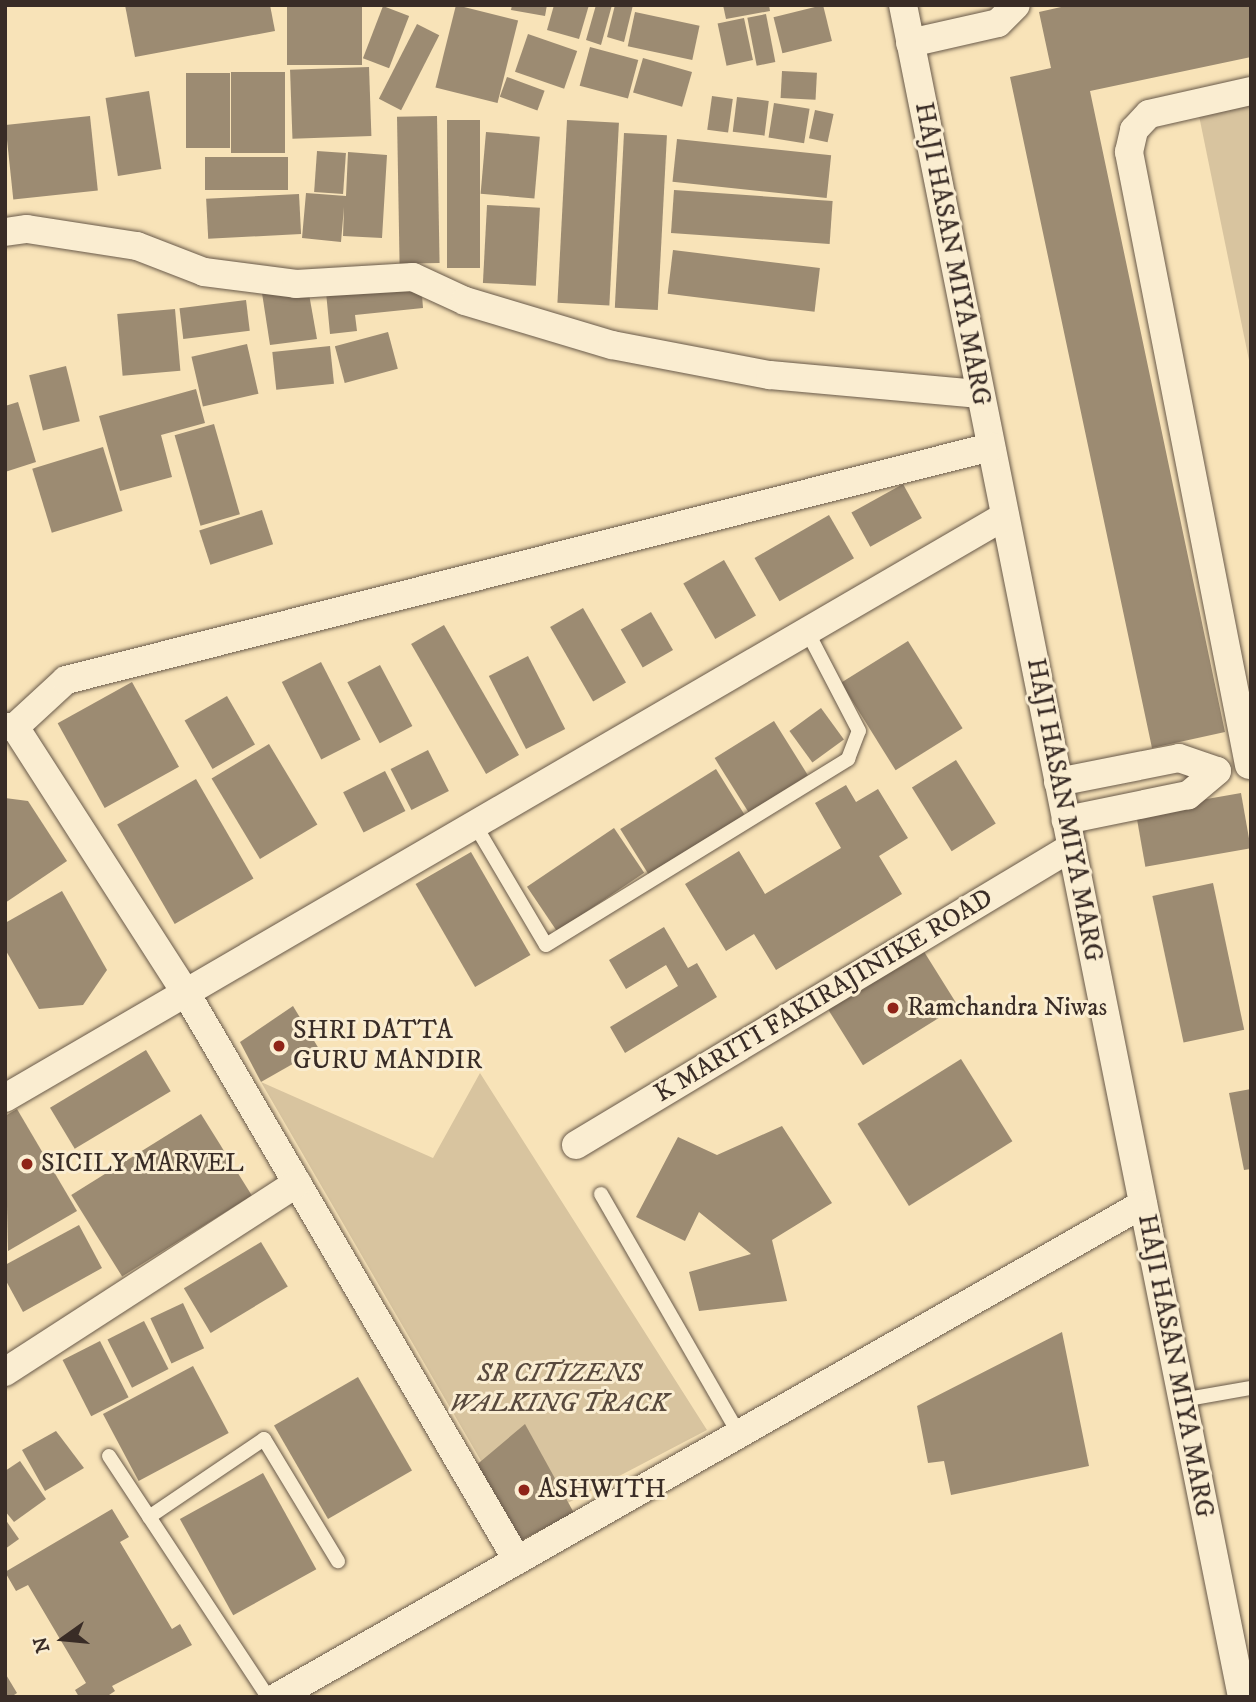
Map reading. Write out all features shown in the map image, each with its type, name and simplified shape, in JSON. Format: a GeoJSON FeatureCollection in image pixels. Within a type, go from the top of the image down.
{"type":"FeatureCollection","features":[{"type":"Feature","properties":{"kind":"street","name":"HAJI HASAN MIYA MARG"},"geometry":{"type":"LineString","coordinates":[[903,5],[1242,1697]]}},
{"type":"Feature","properties":{"kind":"street"},"geometry":{"type":"LineString","coordinates":[[910,43],[998,23],[1016,5]]}},
{"type":"Feature","properties":{"kind":"street"},"geometry":{"type":"LineString","coordinates":[[1058,782],[1179,758],[1217,771],[1250,765],[1129,152],[1134,130],[1149,114],[1251,91]]}},
{"type":"Feature","properties":{"kind":"street"},"geometry":{"type":"LineString","coordinates":[[5,232],[27,229],[137,246],[204,272],[296,284],[413,277],[464,301],[612,345],[770,374],[980,394]]}},
{"type":"Feature","properties":{"kind":"street"},"geometry":{"type":"LineString","coordinates":[[517,1560],[186,993],[10,727],[66,680],[991,447]]}},
{"type":"Feature","properties":{"kind":"street"},"geometry":{"type":"LineString","coordinates":[[5,1098],[1005,516]]}},
{"type":"Feature","properties":{"kind":"street","name":"K MARITI FAKIRAJINIKE ROAD"},"geometry":{"type":"LineString","coordinates":[[576,1145],[1069,834],[1188,795],[1217,771]]}},
{"type":"Feature","properties":{"kind":"street"},"geometry":{"type":"LineString","coordinates":[[5,1372],[297,1183]]}},
{"type":"Feature","properties":{"kind":"street"},"geometry":{"type":"LineString","coordinates":[[278,1697],[1143,1204]]}},
{"type":"Feature","properties":{"kind":"lane"},"geometry":{"type":"LineString","coordinates":[[475,825],[546,945],[848,759],[859,731],[807,631]]}},
{"type":"Feature","properties":{"kind":"lane"},"geometry":{"type":"LineString","coordinates":[[601,1194],[739,1434]]}},
{"type":"Feature","properties":{"kind":"lane"},"geometry":{"type":"LineString","coordinates":[[1182,1400],[1251,1388]]}},
{"type":"Feature","properties":{"kind":"lane"},"geometry":{"type":"LineString","coordinates":[[149,1517],[264,1439],[338,1561]]}},
{"type":"Feature","properties":{"kind":"lane"},"geometry":{"type":"LineString","coordinates":[[109,1457],[268,1697]]}},
{"type":"Feature","properties":{"kind":"green space"},"geometry":{"type":"Polygon","coordinates":[[[1251,90],[1251,370],[1196,101],[1251,90]]]}},
{"type":"Feature","properties":{"kind":"green space","name":"SR CITIZENS WALKING TRACK"},"geometry":{"type":"Polygon","coordinates":[[[480,1073],[707,1430],[520,1528],[261,1082],[433,1158],[480,1073]]]}},
{"type":"Feature","properties":{"kind":"building"},"geometry":{"type":"Polygon","coordinates":[[[125,5],[270,5],[275,31],[135,57],[125,5]]]}},
{"type":"Feature","properties":{"kind":"building"},"geometry":{"type":"Polygon","coordinates":[[[287,5],[362,5],[362,65],[287,65],[287,5]]]}},
{"type":"Feature","properties":{"kind":"building"},"geometry":{"type":"Polygon","coordinates":[[[456,5],[518,20],[498,103],[435,87],[456,5]]]}},
{"type":"Feature","properties":{"kind":"building"},"geometry":{"type":"Polygon","coordinates":[[[512,5],[547,5],[545,16],[511,10],[512,5]]]}},
{"type":"Feature","properties":{"kind":"building"},"geometry":{"type":"Polygon","coordinates":[[[554,5],[589,5],[579,39],[547,30],[554,5]]]}},
{"type":"Feature","properties":{"kind":"building"},"geometry":{"type":"Polygon","coordinates":[[[596,5],[612,5],[601,45],[586,40],[596,5]]]}},
{"type":"Feature","properties":{"kind":"building"},"geometry":{"type":"Polygon","coordinates":[[[615,5],[633,5],[624,42],[607,37],[615,5]]]}},
{"type":"Feature","properties":{"kind":"building"},"geometry":{"type":"Polygon","coordinates":[[[723,5],[769,5],[770,11],[726,19],[723,5]]]}},
{"type":"Feature","properties":{"kind":"building"},"geometry":{"type":"Polygon","coordinates":[[[823,5],[832,41],[782,53],[774,17],[823,5]]]}},
{"type":"Feature","properties":{"kind":"building"},"geometry":{"type":"Polygon","coordinates":[[[1070,5],[1251,5],[1251,57],[1090,91],[1225,732],[1152,748],[1010,77],[1051,68],[1039,12],[1070,5]]]}},
{"type":"Feature","properties":{"kind":"building"},"geometry":{"type":"Polygon","coordinates":[[[383,6],[409,16],[389,68],[363,58],[383,6]]]}},
{"type":"Feature","properties":{"kind":"building"},"geometry":{"type":"Polygon","coordinates":[[[635,12],[700,26],[692,60],[628,46],[635,12]]]}},
{"type":"Feature","properties":{"kind":"building"},"geometry":{"type":"Polygon","coordinates":[[[766,14],[775,62],[757,66],[747,18],[766,14]]]}},
{"type":"Feature","properties":{"kind":"building"},"geometry":{"type":"Polygon","coordinates":[[[744,18],[753,60],[727,66],[718,24],[744,18]]]}},
{"type":"Feature","properties":{"kind":"building"},"geometry":{"type":"Polygon","coordinates":[[[417,24],[439,35],[401,110],[379,99],[417,24]]]}},
{"type":"Feature","properties":{"kind":"building"},"geometry":{"type":"Polygon","coordinates":[[[528,34],[577,51],[564,89],[515,72],[528,34]]]}},
{"type":"Feature","properties":{"kind":"building"},"geometry":{"type":"Polygon","coordinates":[[[590,47],[638,60],[628,99],[580,86],[590,47]]]}},
{"type":"Feature","properties":{"kind":"building"},"geometry":{"type":"Polygon","coordinates":[[[643,58],[692,72],[682,107],[633,93],[643,58]]]}},
{"type":"Feature","properties":{"kind":"building"},"geometry":{"type":"Polygon","coordinates":[[[369,67],[371,136],[292,139],[290,70],[369,67]]]}},
{"type":"Feature","properties":{"kind":"building"},"geometry":{"type":"Polygon","coordinates":[[[782,71],[817,73],[816,100],[781,98],[782,71]]]}},
{"type":"Feature","properties":{"kind":"building"},"geometry":{"type":"Polygon","coordinates":[[[231,72],[285,72],[285,153],[231,153],[231,72]]]}},
{"type":"Feature","properties":{"kind":"building"},"geometry":{"type":"Polygon","coordinates":[[[186,73],[230,73],[230,148],[186,148],[186,73]]]}},
{"type":"Feature","properties":{"kind":"building"},"geometry":{"type":"Polygon","coordinates":[[[507,77],[545,91],[537,110],[500,97],[507,77]]]}},
{"type":"Feature","properties":{"kind":"building"},"geometry":{"type":"Polygon","coordinates":[[[149,91],[161,169],[118,176],[106,98],[149,91]]]}},
{"type":"Feature","properties":{"kind":"building"},"geometry":{"type":"Polygon","coordinates":[[[712,96],[733,99],[728,133],[707,130],[712,96]]]}},
{"type":"Feature","properties":{"kind":"building"},"geometry":{"type":"Polygon","coordinates":[[[737,97],[769,101],[764,136],[733,132],[737,97]]]}},
{"type":"Feature","properties":{"kind":"building"},"geometry":{"type":"Polygon","coordinates":[[[774,103],[810,109],[804,143],[769,138],[774,103]]]}},
{"type":"Feature","properties":{"kind":"building"},"geometry":{"type":"Polygon","coordinates":[[[815,110],[834,114],[828,142],[809,138],[815,110]]]}},
{"type":"Feature","properties":{"kind":"building"},"geometry":{"type":"Polygon","coordinates":[[[90,116],[98,191],[13,199],[5,125],[90,116]]]}},
{"type":"Feature","properties":{"kind":"building"},"geometry":{"type":"Polygon","coordinates":[[[437,116],[440,263],[400,264],[397,117],[437,116]]]}},
{"type":"Feature","properties":{"kind":"building"},"geometry":{"type":"Polygon","coordinates":[[[447,120],[480,120],[480,268],[447,268],[447,120]]]}},
{"type":"Feature","properties":{"kind":"building"},"geometry":{"type":"Polygon","coordinates":[[[567,120],[619,123],[609,305],[557,303],[567,120]]]}},
{"type":"Feature","properties":{"kind":"building"},"geometry":{"type":"Polygon","coordinates":[[[486,132],[540,137],[534,198],[481,194],[486,132]]]}},
{"type":"Feature","properties":{"kind":"building"},"geometry":{"type":"Polygon","coordinates":[[[624,133],[667,135],[658,310],[615,308],[624,133]]]}},
{"type":"Feature","properties":{"kind":"building"},"geometry":{"type":"Polygon","coordinates":[[[677,139],[831,155],[827,198],[673,182],[677,139]]]}},
{"type":"Feature","properties":{"kind":"building"},"geometry":{"type":"Polygon","coordinates":[[[317,151],[346,153],[343,194],[314,192],[317,151]]]}},
{"type":"Feature","properties":{"kind":"building"},"geometry":{"type":"Polygon","coordinates":[[[348,152],[387,155],[382,238],[343,236],[344,207],[341,242],[302,238],[306,193],[346,196],[348,152]]]}},
{"type":"Feature","properties":{"kind":"building"},"geometry":{"type":"Polygon","coordinates":[[[205,157],[288,157],[288,190],[205,190],[205,157]]]}},
{"type":"Feature","properties":{"kind":"building"},"geometry":{"type":"Polygon","coordinates":[[[674,190],[833,201],[830,244],[671,233],[674,190]]]}},
{"type":"Feature","properties":{"kind":"building"},"geometry":{"type":"Polygon","coordinates":[[[299,194],[301,234],[208,239],[206,199],[299,194]]]}},
{"type":"Feature","properties":{"kind":"building"},"geometry":{"type":"Polygon","coordinates":[[[487,205],[540,208],[536,286],[483,283],[487,205]]]}},
{"type":"Feature","properties":{"kind":"building"},"geometry":{"type":"Polygon","coordinates":[[[673,250],[820,268],[815,312],[668,294],[673,250]]]}},
{"type":"Feature","properties":{"kind":"building"},"geometry":{"type":"Polygon","coordinates":[[[421,282],[423,308],[355,315],[357,331],[330,334],[326,292],[421,282]]]}},
{"type":"Feature","properties":{"kind":"building"},"geometry":{"type":"Polygon","coordinates":[[[262,293],[309,294],[317,339],[270,345],[262,293]]]}},
{"type":"Feature","properties":{"kind":"building"},"geometry":{"type":"Polygon","coordinates":[[[246,300],[250,331],[183,339],[179,308],[246,300]]]}},
{"type":"Feature","properties":{"kind":"building"},"geometry":{"type":"Polygon","coordinates":[[[175,309],[180,371],[123,376],[117,314],[175,309]]]}},
{"type":"Feature","properties":{"kind":"building"},"geometry":{"type":"Polygon","coordinates":[[[388,332],[398,369],[345,383],[335,346],[388,332]]]}},
{"type":"Feature","properties":{"kind":"building"},"geometry":{"type":"Polygon","coordinates":[[[247,344],[258,394],[203,407],[191,357],[247,344]]]}},
{"type":"Feature","properties":{"kind":"building"},"geometry":{"type":"Polygon","coordinates":[[[330,346],[334,384],[276,390],[272,352],[330,346]]]}},
{"type":"Feature","properties":{"kind":"building"},"geometry":{"type":"Polygon","coordinates":[[[66,366],[80,421],[43,430],[29,375],[66,366]]]}},
{"type":"Feature","properties":{"kind":"building"},"geometry":{"type":"Polygon","coordinates":[[[196,389],[205,423],[161,435],[172,477],[120,491],[99,416],[196,389]]]}},
{"type":"Feature","properties":{"kind":"building"},"geometry":{"type":"Polygon","coordinates":[[[18,402],[36,462],[5,472],[5,406],[18,402]]]}},
{"type":"Feature","properties":{"kind":"building"},"geometry":{"type":"Polygon","coordinates":[[[214,424],[240,514],[200,526],[175,435],[214,424]]]}},
{"type":"Feature","properties":{"kind":"building"},"geometry":{"type":"Polygon","coordinates":[[[103,447],[123,511],[52,533],[32,469],[103,447]]]}},
{"type":"Feature","properties":{"kind":"building"},"geometry":{"type":"Polygon","coordinates":[[[903,484],[922,518],[870,547],[851,513],[903,484]]]}},
{"type":"Feature","properties":{"kind":"building"},"geometry":{"type":"Polygon","coordinates":[[[262,510],[273,544],[210,565],[199,530],[262,510]]]}},
{"type":"Feature","properties":{"kind":"building"},"geometry":{"type":"Polygon","coordinates":[[[829,515],[854,558],[780,601],[755,558],[829,515]]]}},
{"type":"Feature","properties":{"kind":"building"},"geometry":{"type":"Polygon","coordinates":[[[724,560],[756,615],[715,639],[683,584],[724,560]]]}},
{"type":"Feature","properties":{"kind":"building"},"geometry":{"type":"Polygon","coordinates":[[[583,608],[626,682],[593,701],[550,627],[583,608]]]}},
{"type":"Feature","properties":{"kind":"building"},"geometry":{"type":"Polygon","coordinates":[[[651,612],[673,650],[643,668],[621,630],[651,612]]]}},
{"type":"Feature","properties":{"kind":"building"},"geometry":{"type":"Polygon","coordinates":[[[444,625],[519,755],[486,774],[411,644],[444,625]]]}},
{"type":"Feature","properties":{"kind":"building"},"geometry":{"type":"Polygon","coordinates":[[[908,641],[963,728],[896,770],[841,683],[908,641]]]}},
{"type":"Feature","properties":{"kind":"building"},"geometry":{"type":"Polygon","coordinates":[[[528,656],[565,729],[526,749],[489,676],[528,656]]]}},
{"type":"Feature","properties":{"kind":"building"},"geometry":{"type":"Polygon","coordinates":[[[321,662],[360,740],[321,759],[282,682],[321,662]]]}},
{"type":"Feature","properties":{"kind":"building"},"geometry":{"type":"Polygon","coordinates":[[[380,665],[412,726],[380,743],[347,682],[380,665]]]}},
{"type":"Feature","properties":{"kind":"building"},"geometry":{"type":"Polygon","coordinates":[[[132,682],[179,767],[105,808],[58,723],[132,682]]]}},
{"type":"Feature","properties":{"kind":"building"},"geometry":{"type":"Polygon","coordinates":[[[227,696],[255,744],[213,769],[185,720],[227,696]]]}},
{"type":"Feature","properties":{"kind":"building"},"geometry":{"type":"Polygon","coordinates":[[[821,708],[844,740],[812,762],[789,731],[821,708]]]}},
{"type":"Feature","properties":{"kind":"building"},"geometry":{"type":"Polygon","coordinates":[[[774,721],[808,775],[749,812],[715,758],[774,721]]]}},
{"type":"Feature","properties":{"kind":"building"},"geometry":{"type":"Polygon","coordinates":[[[269,744],[317,825],[260,859],[212,779],[269,744]]]}},
{"type":"Feature","properties":{"kind":"building"},"geometry":{"type":"Polygon","coordinates":[[[428,750],[449,791],[411,810],[391,769],[428,750]]]}},
{"type":"Feature","properties":{"kind":"building"},"geometry":{"type":"Polygon","coordinates":[[[956,760],[996,824],[952,851],[912,788],[956,760]]]}},
{"type":"Feature","properties":{"kind":"building"},"geometry":{"type":"Polygon","coordinates":[[[716,769],[745,815],[649,875],[620,829],[716,769]]]}},
{"type":"Feature","properties":{"kind":"building"},"geometry":{"type":"Polygon","coordinates":[[[385,771],[405,811],[364,832],[343,792],[385,771]]]}},
{"type":"Feature","properties":{"kind":"building"},"geometry":{"type":"Polygon","coordinates":[[[196,779],[254,879],[175,924],[117,825],[196,779]]]}},
{"type":"Feature","properties":{"kind":"building"},"geometry":{"type":"Polygon","coordinates":[[[846,785],[856,802],[878,789],[908,838],[879,856],[902,894],[776,970],[754,934],[726,951],[685,884],[739,851],[765,894],[841,848],[815,803],[846,785]]]}},
{"type":"Feature","properties":{"kind":"building"},"geometry":{"type":"Polygon","coordinates":[[[1241,793],[1251,848],[1145,867],[1136,812],[1241,793]]]}},
{"type":"Feature","properties":{"kind":"building"},"geometry":{"type":"Polygon","coordinates":[[[5,798],[28,801],[67,861],[5,903],[5,798]]]}},
{"type":"Feature","properties":{"kind":"building"},"geometry":{"type":"Polygon","coordinates":[[[614,828],[644,873],[557,931],[527,887],[614,828]]]}},
{"type":"Feature","properties":{"kind":"building"},"geometry":{"type":"Polygon","coordinates":[[[471,852],[530,955],[475,987],[416,884],[471,852]]]}},
{"type":"Feature","properties":{"kind":"building"},"geometry":{"type":"Polygon","coordinates":[[[1213,883],[1244,1030],[1184,1043],[1152,896],[1213,883]]]}},
{"type":"Feature","properties":{"kind":"building"},"geometry":{"type":"Polygon","coordinates":[[[62,891],[107,970],[83,1005],[39,1009],[5,949],[5,923],[62,891]]]}},
{"type":"Feature","properties":{"kind":"building"},"geometry":{"type":"Polygon","coordinates":[[[664,927],[688,968],[697,963],[717,997],[625,1053],[610,1027],[678,986],[666,965],[626,989],[609,960],[664,927]]]}},
{"type":"Feature","properties":{"kind":"building","name":"Ramchandra Niwas"},"geometry":{"type":"Polygon","coordinates":[[[923,950],[958,1006],[863,1065],[828,1009],[923,950]]]}},
{"type":"Feature","properties":{"kind":"building","name":"SHRI DATTA GURU MANDIR"},"geometry":{"type":"Polygon","coordinates":[[[293,1006],[319,1049],[261,1082],[240,1042],[293,1006]]]}},
{"type":"Feature","properties":{"kind":"building"},"geometry":{"type":"Polygon","coordinates":[[[146,1050],[171,1091],[75,1149],[50,1108],[146,1050]]]}},
{"type":"Feature","properties":{"kind":"building"},"geometry":{"type":"Polygon","coordinates":[[[961,1059],[1012,1141],[909,1206],[858,1124],[961,1059]]]}},
{"type":"Feature","properties":{"kind":"building"},"geometry":{"type":"Polygon","coordinates":[[[1251,1089],[1251,1169],[1244,1170],[1229,1093],[1251,1089]]]}},
{"type":"Feature","properties":{"kind":"building","name":"SICILY MARVEL"},"geometry":{"type":"Polygon","coordinates":[[[17,1109],[77,1211],[8,1251],[5,1116],[17,1109]]]}},
{"type":"Feature","properties":{"kind":"building"},"geometry":{"type":"Polygon","coordinates":[[[201,1114],[252,1195],[122,1276],[71,1195],[201,1114]]]}},
{"type":"Feature","properties":{"kind":"building"},"geometry":{"type":"Polygon","coordinates":[[[782,1126],[832,1203],[772,1240],[787,1301],[699,1311],[689,1272],[751,1254],[699,1212],[685,1241],[636,1217],[678,1137],[717,1155],[782,1126]]]}},
{"type":"Feature","properties":{"kind":"building"},"geometry":{"type":"Polygon","coordinates":[[[79,1225],[102,1268],[23,1312],[5,1279],[5,1265],[79,1225]]]}},
{"type":"Feature","properties":{"kind":"building"},"geometry":{"type":"Polygon","coordinates":[[[261,1242],[288,1287],[211,1333],[184,1288],[261,1242]]]}},
{"type":"Feature","properties":{"kind":"building"},"geometry":{"type":"Polygon","coordinates":[[[183,1303],[204,1348],[172,1364],[150,1318],[183,1303]]]}},
{"type":"Feature","properties":{"kind":"building"},"geometry":{"type":"Polygon","coordinates":[[[144,1321],[169,1369],[132,1388],[107,1340],[144,1321]]]}},
{"type":"Feature","properties":{"kind":"building"},"geometry":{"type":"Polygon","coordinates":[[[1062,1332],[1089,1466],[951,1495],[944,1461],[928,1463],[917,1406],[1062,1332]]]}},
{"type":"Feature","properties":{"kind":"building"},"geometry":{"type":"Polygon","coordinates":[[[100,1341],[129,1397],[91,1416],[63,1360],[100,1341]]]}},
{"type":"Feature","properties":{"kind":"building"},"geometry":{"type":"Polygon","coordinates":[[[193,1366],[229,1433],[139,1481],[103,1414],[193,1366]]]}},
{"type":"Feature","properties":{"kind":"building"},"geometry":{"type":"Polygon","coordinates":[[[358,1377],[412,1471],[328,1519],[274,1426],[358,1377]]]}},
{"type":"Feature","properties":{"kind":"building","name":"ASHWITH"},"geometry":{"type":"Polygon","coordinates":[[[525,1424],[574,1513],[518,1542],[474,1467],[525,1424]]]}},
{"type":"Feature","properties":{"kind":"building"},"geometry":{"type":"Polygon","coordinates":[[[56,1431],[84,1468],[45,1491],[22,1450],[56,1431]]]}},
{"type":"Feature","properties":{"kind":"building"},"geometry":{"type":"Polygon","coordinates":[[[20,1461],[46,1499],[14,1522],[5,1511],[5,1471],[20,1461]]]}},
{"type":"Feature","properties":{"kind":"building"},"geometry":{"type":"Polygon","coordinates":[[[263,1473],[316,1569],[233,1615],[180,1519],[263,1473]]]}},
{"type":"Feature","properties":{"kind":"building"},"geometry":{"type":"Polygon","coordinates":[[[112,1509],[129,1537],[120,1542],[172,1629],[180,1624],[192,1645],[112,1686],[115,1691],[106,1697],[79,1697],[75,1690],[86,1683],[28,1585],[16,1591],[5,1572],[112,1509]]]}},
{"type":"Feature","properties":{"kind":"building"},"geometry":{"type":"Polygon","coordinates":[[[5,1519],[19,1539],[5,1549],[5,1519]]]}},
{"type":"Feature","properties":{"kind":"building"},"geometry":{"type":"Polygon","coordinates":[[[5,1673],[17,1693],[11,1697],[5,1697],[5,1673]]]}},
{"type":"Feature","properties":{"kind":"place","name":"Ramchandra Niwas"},"geometry":{"type":"Point","coordinates":[893,1008]}},
{"type":"Feature","properties":{"kind":"place","name":"SHRI DATTA GURU MANDIR"},"geometry":{"type":"Point","coordinates":[279,1046]}},
{"type":"Feature","properties":{"kind":"place","name":"SICILY MARVEL"},"geometry":{"type":"Point","coordinates":[27,1164]}},
{"type":"Feature","properties":{"kind":"place","name":"ASHWITH"},"geometry":{"type":"Point","coordinates":[524,1490]}}]}
